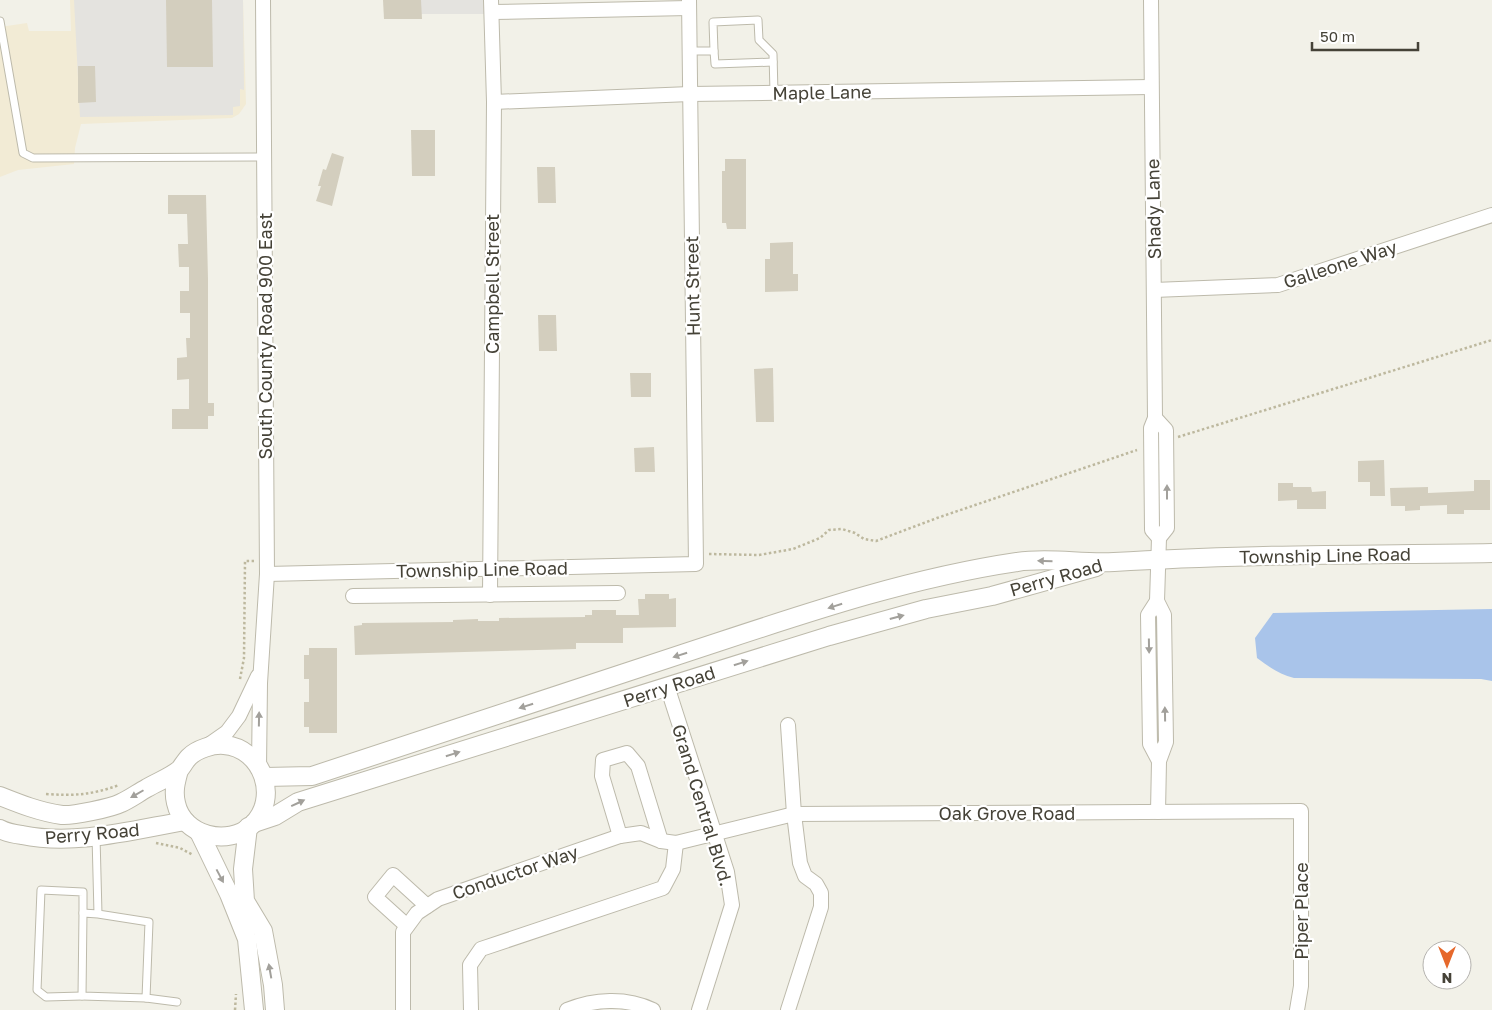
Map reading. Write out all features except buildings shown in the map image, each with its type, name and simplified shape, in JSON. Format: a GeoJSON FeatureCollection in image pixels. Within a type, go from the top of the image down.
{"type":"FeatureCollection","features":[{"type":"Feature","properties":{"kind":"street","name":"South County Road 900 East"},"geometry":{"type":"LineString","coordinates":[[262,772],[259,727],[267,574],[263,0]]}},
{"type":"Feature","properties":{"kind":"street","name":"Shady Lane"},"geometry":{"type":"LineString","coordinates":[[1151,0],[1155,418],[1151,428],[1152,530],[1159,538]]}},
{"type":"Feature","properties":{"kind":"street"},"geometry":{"type":"LineString","coordinates":[[492,6],[689,4]]}},
{"type":"Feature","properties":{"kind":"street","name":"Hunt Street"},"geometry":{"type":"LineString","coordinates":[[689,4],[696,564]]}},
{"type":"Feature","properties":{"kind":"street","name":"Campbell Street"},"geometry":{"type":"LineString","coordinates":[[490,595],[494,102],[492,6]]}},
{"type":"Feature","properties":{"kind":"street","name":"Maple Lane"},"geometry":{"type":"LineString","coordinates":[[494,102],[774,92],[1151,87]]}},
{"type":"Feature","properties":{"kind":"street","name":"Galleone Way"},"geometry":{"type":"LineString","coordinates":[[1154,290],[1278,285],[1492,215]]}},
{"type":"Feature","properties":{"kind":"street","name":"Shady Lane"},"geometry":{"type":"LineString","coordinates":[[1155,418],[1166,430],[1167,528],[1159,538],[1159,559]]}},
{"type":"Feature","properties":{"kind":"street","name":"Township Line Road"},"geometry":{"type":"LineString","coordinates":[[1111,562],[1159,559],[1492,553]]}},
{"type":"Feature","properties":{"kind":"street"},"geometry":{"type":"LineString","coordinates":[[1158,812],[1159,761],[1166,742],[1164,615],[1157,600],[1159,559]]}},
{"type":"Feature","properties":{"kind":"street","name":"Perry Road"},"geometry":{"type":"LineString","coordinates":[[262,772],[312,776],[781,622],[924,580],[1021,561],[1111,562]]}},
{"type":"Feature","properties":{"kind":"street","name":"Perry Road"},"geometry":{"type":"LineString","coordinates":[[0,829],[41,839],[68,839],[184,821],[199,832],[216,837],[235,835],[251,825],[275,816],[298,802],[667,686],[926,609],[992,596],[1111,562]]}},
{"type":"Feature","properties":{"kind":"street","name":"Township Line Road"},"geometry":{"type":"LineString","coordinates":[[267,574],[696,564]]}},
{"type":"Feature","properties":{"kind":"street"},"geometry":{"type":"LineString","coordinates":[[353,596],[618,593]]}},
{"type":"Feature","properties":{"kind":"street","name":"South County Road 900 East"},"geometry":{"type":"LineString","coordinates":[[206,747],[226,732],[239,716],[261,671]]}},
{"type":"Feature","properties":{"kind":"street","name":"Grand Central Blvd."},"geometry":{"type":"LineString","coordinates":[[667,686],[727,872],[732,905],[698,1010]]}},
{"type":"Feature","properties":{"kind":"street"},"geometry":{"type":"LineString","coordinates":[[788,725],[794,814],[800,863],[805,876],[816,884],[821,894],[821,907],[788,1010]]}},
{"type":"Feature","properties":{"kind":"street"},"geometry":{"type":"LineString","coordinates":[[206,747],[224,745],[242,750],[256,761],[262,772],[267,794],[262,812],[251,825],[243,869],[245,900],[263,931],[273,985],[275,1010]]}},
{"type":"Feature","properties":{"kind":"street","name":"Perry Road"},"geometry":{"type":"LineString","coordinates":[[0,796],[27,806],[63,815],[119,804],[134,787],[179,770],[190,755],[206,747]]}},
{"type":"Feature","properties":{"kind":"street"},"geometry":{"type":"LineString","coordinates":[[620,836],[602,776],[603,760],[627,753],[638,766],[661,841]]}},
{"type":"Feature","properties":{"kind":"street"},"geometry":{"type":"LineString","coordinates":[[179,770],[174,787],[176,805],[184,821]]}},
{"type":"Feature","properties":{"kind":"street","name":"Oak Grove Road"},"geometry":{"type":"LineString","coordinates":[[715,833],[794,814],[1301,811]]}},
{"type":"Feature","properties":{"kind":"street","name":"Piper Place"},"geometry":{"type":"LineString","coordinates":[[1298,1010],[1301,986],[1301,811]]}},
{"type":"Feature","properties":{"kind":"street"},"geometry":{"type":"LineString","coordinates":[[199,832],[229,894],[247,939],[254,1010]]}},
{"type":"Feature","properties":{"kind":"street","name":"Conductor Way"},"geometry":{"type":"LineString","coordinates":[[407,926],[417,912],[438,899],[620,836],[642,833],[661,841],[676,844],[715,833]]}},
{"type":"Feature","properties":{"kind":"street"},"geometry":{"type":"LineString","coordinates":[[471,1010],[470,965],[481,949],[663,888],[673,869],[676,844]]}},
{"type":"Feature","properties":{"kind":"street"},"geometry":{"type":"LineString","coordinates":[[403,1010],[402,932],[407,926],[375,898],[393,875],[427,906]]}},
{"type":"Feature","properties":{"kind":"street"},"geometry":{"type":"LineString","coordinates":[[567,1010],[619,1000],[642,1005],[653,1010]]}},
{"type":"Feature","properties":{"kind":"lane"},"geometry":{"type":"LineString","coordinates":[[773,62],[715,64],[713,22],[758,20],[759,40],[773,54],[774,92]]}},
{"type":"Feature","properties":{"kind":"lane"},"geometry":{"type":"LineString","coordinates":[[0,22],[23,153],[33,158],[264,157]]}},
{"type":"Feature","properties":{"kind":"lane"},"geometry":{"type":"LineString","coordinates":[[690,51],[714,50]]}},
{"type":"Feature","properties":{"kind":"lane"},"geometry":{"type":"LineString","coordinates":[[96,836],[98,914]]}},
{"type":"Feature","properties":{"kind":"lane"},"geometry":{"type":"LineString","coordinates":[[82,996],[83,892],[41,890],[37,990],[46,997],[146,998],[177,1002]]}},
{"type":"Feature","properties":{"kind":"lane"},"geometry":{"type":"LineString","coordinates":[[83,912],[149,922],[146,998]]}},
{"type":"Feature","properties":{"kind":"path"},"geometry":{"type":"LineString","coordinates":[[1166,440],[1492,340]]}},
{"type":"Feature","properties":{"kind":"path"},"geometry":{"type":"LineString","coordinates":[[793,549],[820,538],[829,530],[842,529],[864,539],[876,541],[1151,445]]}},
{"type":"Feature","properties":{"kind":"path"},"geometry":{"type":"LineString","coordinates":[[40,794],[74,796],[134,787]]}},
{"type":"Feature","properties":{"kind":"path"},"geometry":{"type":"LineString","coordinates":[[146,828],[146,841],[180,848],[194,856]]}},
{"type":"Feature","properties":{"kind":"path"},"geometry":{"type":"LineString","coordinates":[[235,1010],[236,991]]}},
{"type":"Feature","properties":{"kind":"shaded area"},"geometry":{"type":"Polygon","coordinates":[[[70,0],[243,0],[246,104],[239,114],[232,118],[81,124],[75,148],[74,164],[18,170],[0,177],[0,27],[27,23],[29,31],[71,31],[70,0]]]}},
{"type":"Feature","properties":{"kind":"shaded area"},"geometry":{"type":"Polygon","coordinates":[[[74,0],[243,0],[244,90],[240,89],[240,106],[233,107],[233,115],[80,117],[74,0]]]}},
{"type":"Feature","properties":{"kind":"shaded area"},"geometry":{"type":"Polygon","coordinates":[[[421,0],[484,0],[485,14],[421,14],[421,0]]]}},
{"type":"Feature","properties":{"kind":"water"},"geometry":{"type":"Polygon","coordinates":[[[1492,609],[1492,681],[1481,679],[1294,678],[1274,670],[1257,658],[1255,638],[1273,613],[1492,609]]]}}]}
